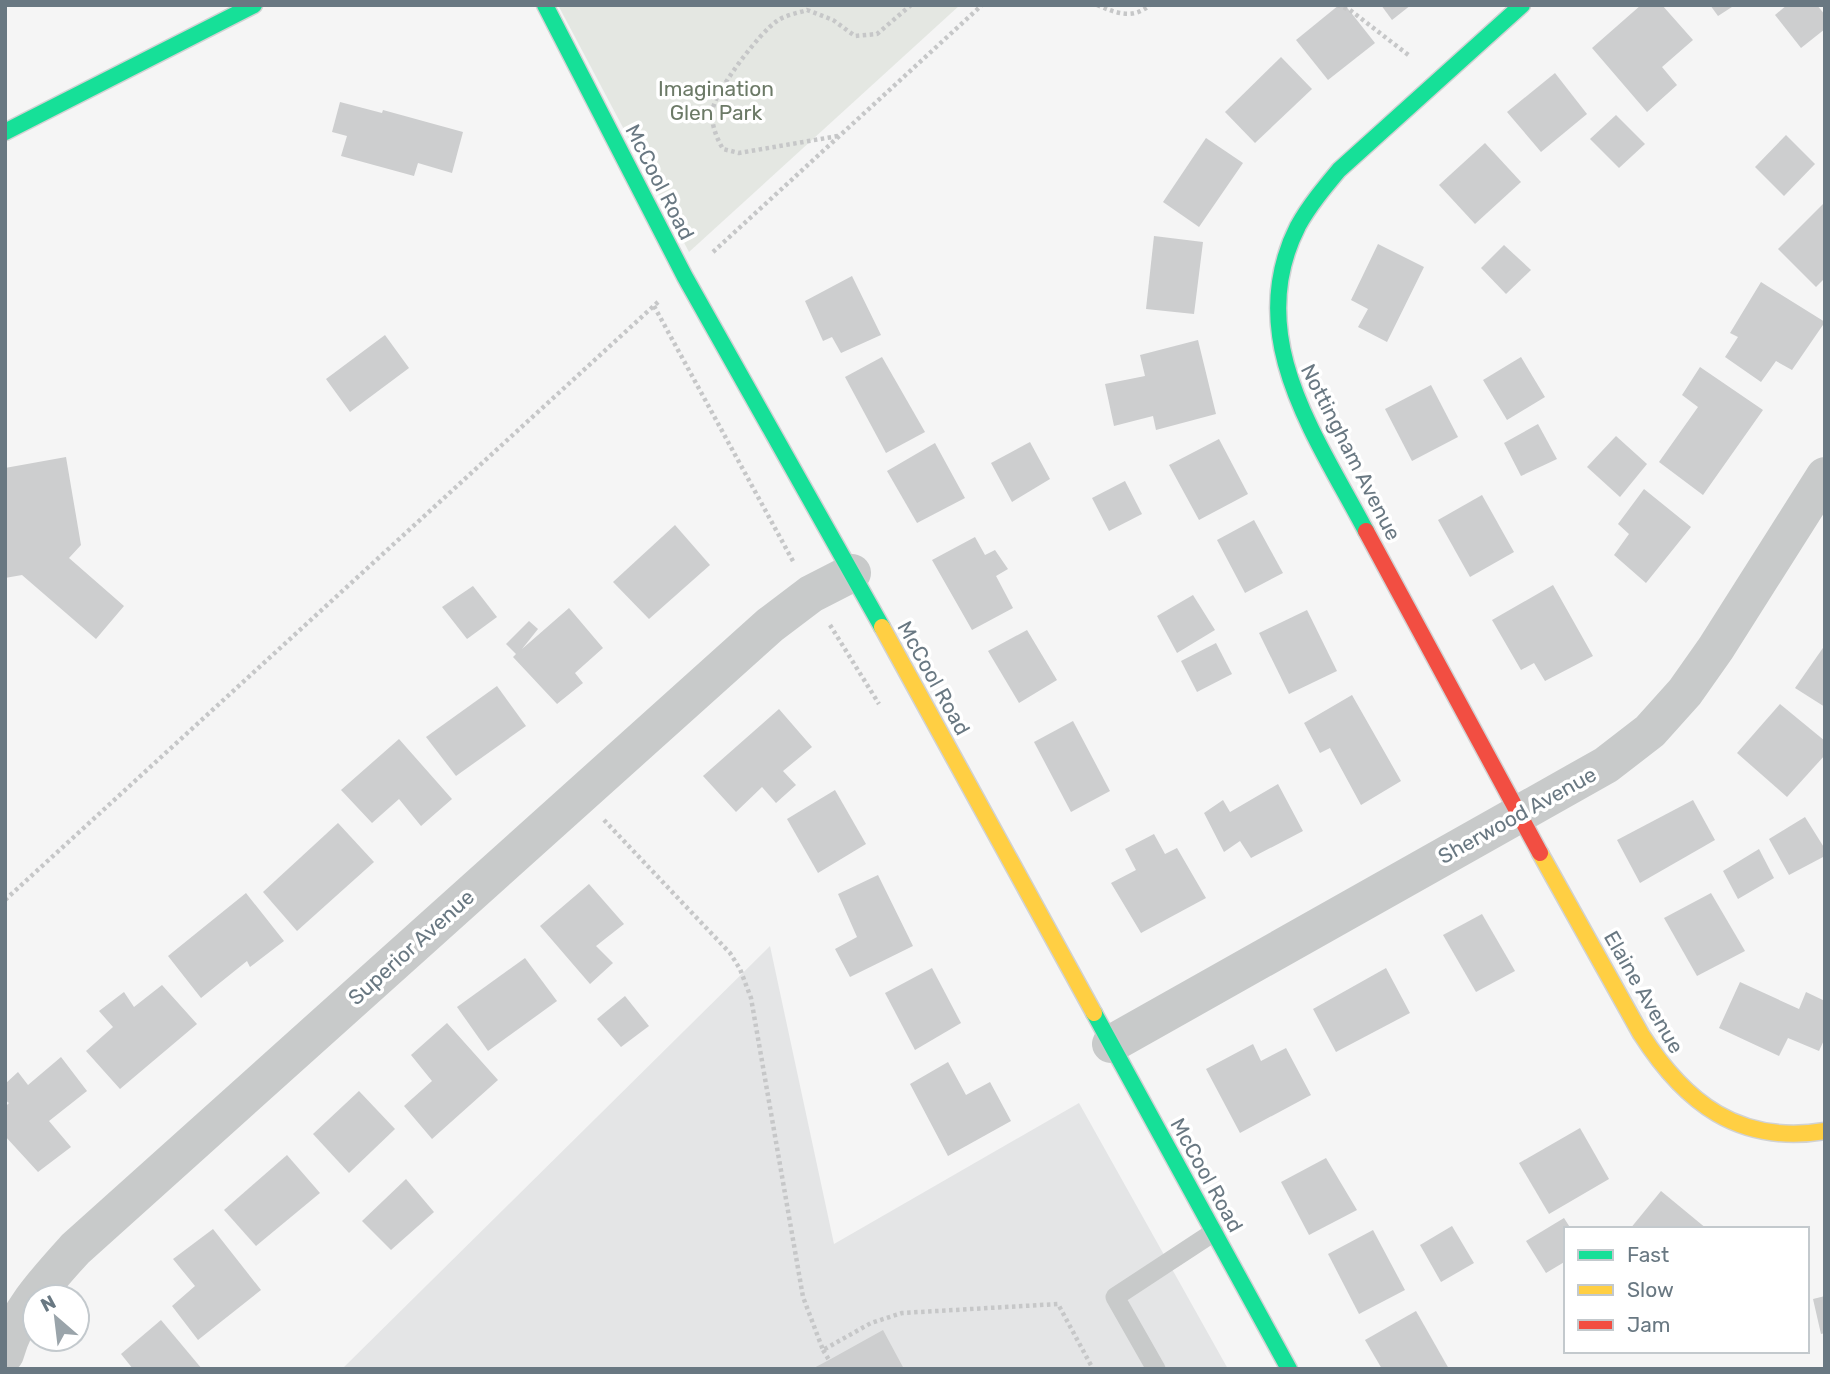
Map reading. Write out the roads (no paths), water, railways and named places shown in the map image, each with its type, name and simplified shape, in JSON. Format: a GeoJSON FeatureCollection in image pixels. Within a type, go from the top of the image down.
{"type":"FeatureCollection","features":[{"type":"Feature","properties":{"kind":"street"},"geometry":{"type":"LineString","coordinates":[[5,132],[254,5]]}},
{"type":"Feature","properties":{"kind":"street","name":"McCool Road"},"geometry":{"type":"LineString","coordinates":[[545,5],[685,277],[852,573],[1289,1369]]}},
{"type":"Feature","properties":{"kind":"street","name":"Nottingham Avenue"},"geometry":{"type":"LineString","coordinates":[[1519,814],[1300,406],[1286,374],[1277,331],[1278,287],[1287,247],[1310,208],[1339,170],[1522,5]]}},
{"type":"Feature","properties":{"kind":"street","name":"Sherwood Avenue"},"geometry":{"type":"LineString","coordinates":[[1111,1044],[1606,765],[1650,731],[1685,692],[1716,648],[1825,476]]}},
{"type":"Feature","properties":{"kind":"street","name":"Superior Avenue"},"geometry":{"type":"LineString","coordinates":[[5,1354],[10,1337],[37,1292],[75,1249],[770,625],[811,594],[852,573]]}},
{"type":"Feature","properties":{"kind":"street","name":"Elaine Avenue"},"geometry":{"type":"LineString","coordinates":[[1519,814],[1640,1032],[1664,1069],[1696,1101],[1730,1122],[1769,1133],[1811,1134],[1825,1131]]}},
{"type":"Feature","properties":{"kind":"lane"},"geometry":{"type":"LineString","coordinates":[[1156,1369],[1115,1297],[1214,1232]]}},
{"type":"Feature","properties":{"kind":"park label","name":"Imagination Glen Park"},"geometry":{"type":"Point","coordinates":[716,100]}}]}
